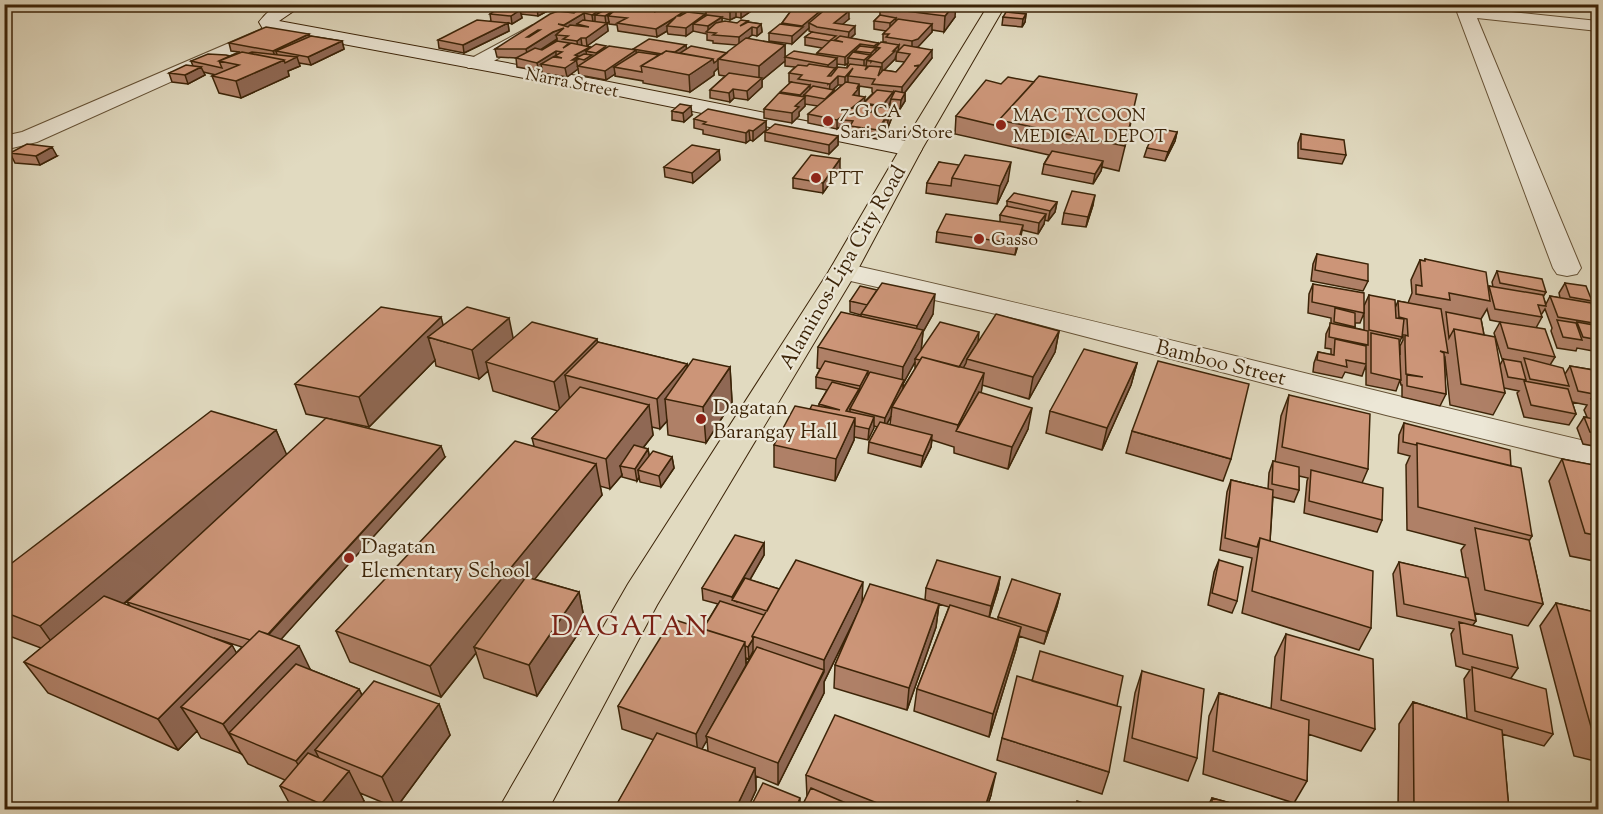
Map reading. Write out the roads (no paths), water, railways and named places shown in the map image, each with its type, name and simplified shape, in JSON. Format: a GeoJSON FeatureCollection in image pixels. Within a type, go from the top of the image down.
{"type":"FeatureCollection","features":[{"type":"Feature","properties":{"kind":"main road","name":"Alaminos-Lipa City Road"},"geometry":{"type":"LineString","coordinates":[[522,810],[642,595],[843,271],[911,149],[998,4]]}},
{"type":"Feature","properties":{"kind":"street"},"geometry":{"type":"LineString","coordinates":[[275,28],[269,25],[271,18],[296,4]]}},
{"type":"Feature","properties":{"kind":"street"},"geometry":{"type":"LineString","coordinates":[[1567,268],[1463,8],[1599,26]]}},
{"type":"Feature","properties":{"kind":"street"},"geometry":{"type":"LineString","coordinates":[[475,64],[551,19]]}},
{"type":"Feature","properties":{"kind":"street"},"geometry":{"type":"LineString","coordinates":[[4,143],[29,137],[275,28]]}},
{"type":"Feature","properties":{"kind":"street","name":"Narra Street"},"geometry":{"type":"LineString","coordinates":[[275,28],[599,86],[911,149]]}},
{"type":"Feature","properties":{"kind":"street","name":"Bamboo Street"},"geometry":{"type":"LineString","coordinates":[[843,271],[1026,312],[1364,399],[1599,456]]}},
{"type":"Feature","properties":{"kind":"place","name":"7-G CA Sari-Sari Store"},"geometry":{"type":"Point","coordinates":[828,121]}},
{"type":"Feature","properties":{"kind":"place","name":"MAC TYCOON MEDICAL DEPOT"},"geometry":{"type":"Point","coordinates":[1001,125]}},
{"type":"Feature","properties":{"kind":"place","name":"PTT"},"geometry":{"type":"Point","coordinates":[816,178]}},
{"type":"Feature","properties":{"kind":"place","name":"Gasso"},"geometry":{"type":"Point","coordinates":[979,239]}},
{"type":"Feature","properties":{"kind":"place","name":"Dagatan Barangay Hall"},"geometry":{"type":"Point","coordinates":[701,419]}},
{"type":"Feature","properties":{"kind":"place","name":"Dagatan Elementary School"},"geometry":{"type":"Point","coordinates":[349,558]}},
{"type":"Feature","properties":{"kind":"district","name":"DAGATAN"},"geometry":{"type":"Point","coordinates":[630,625]}}]}
